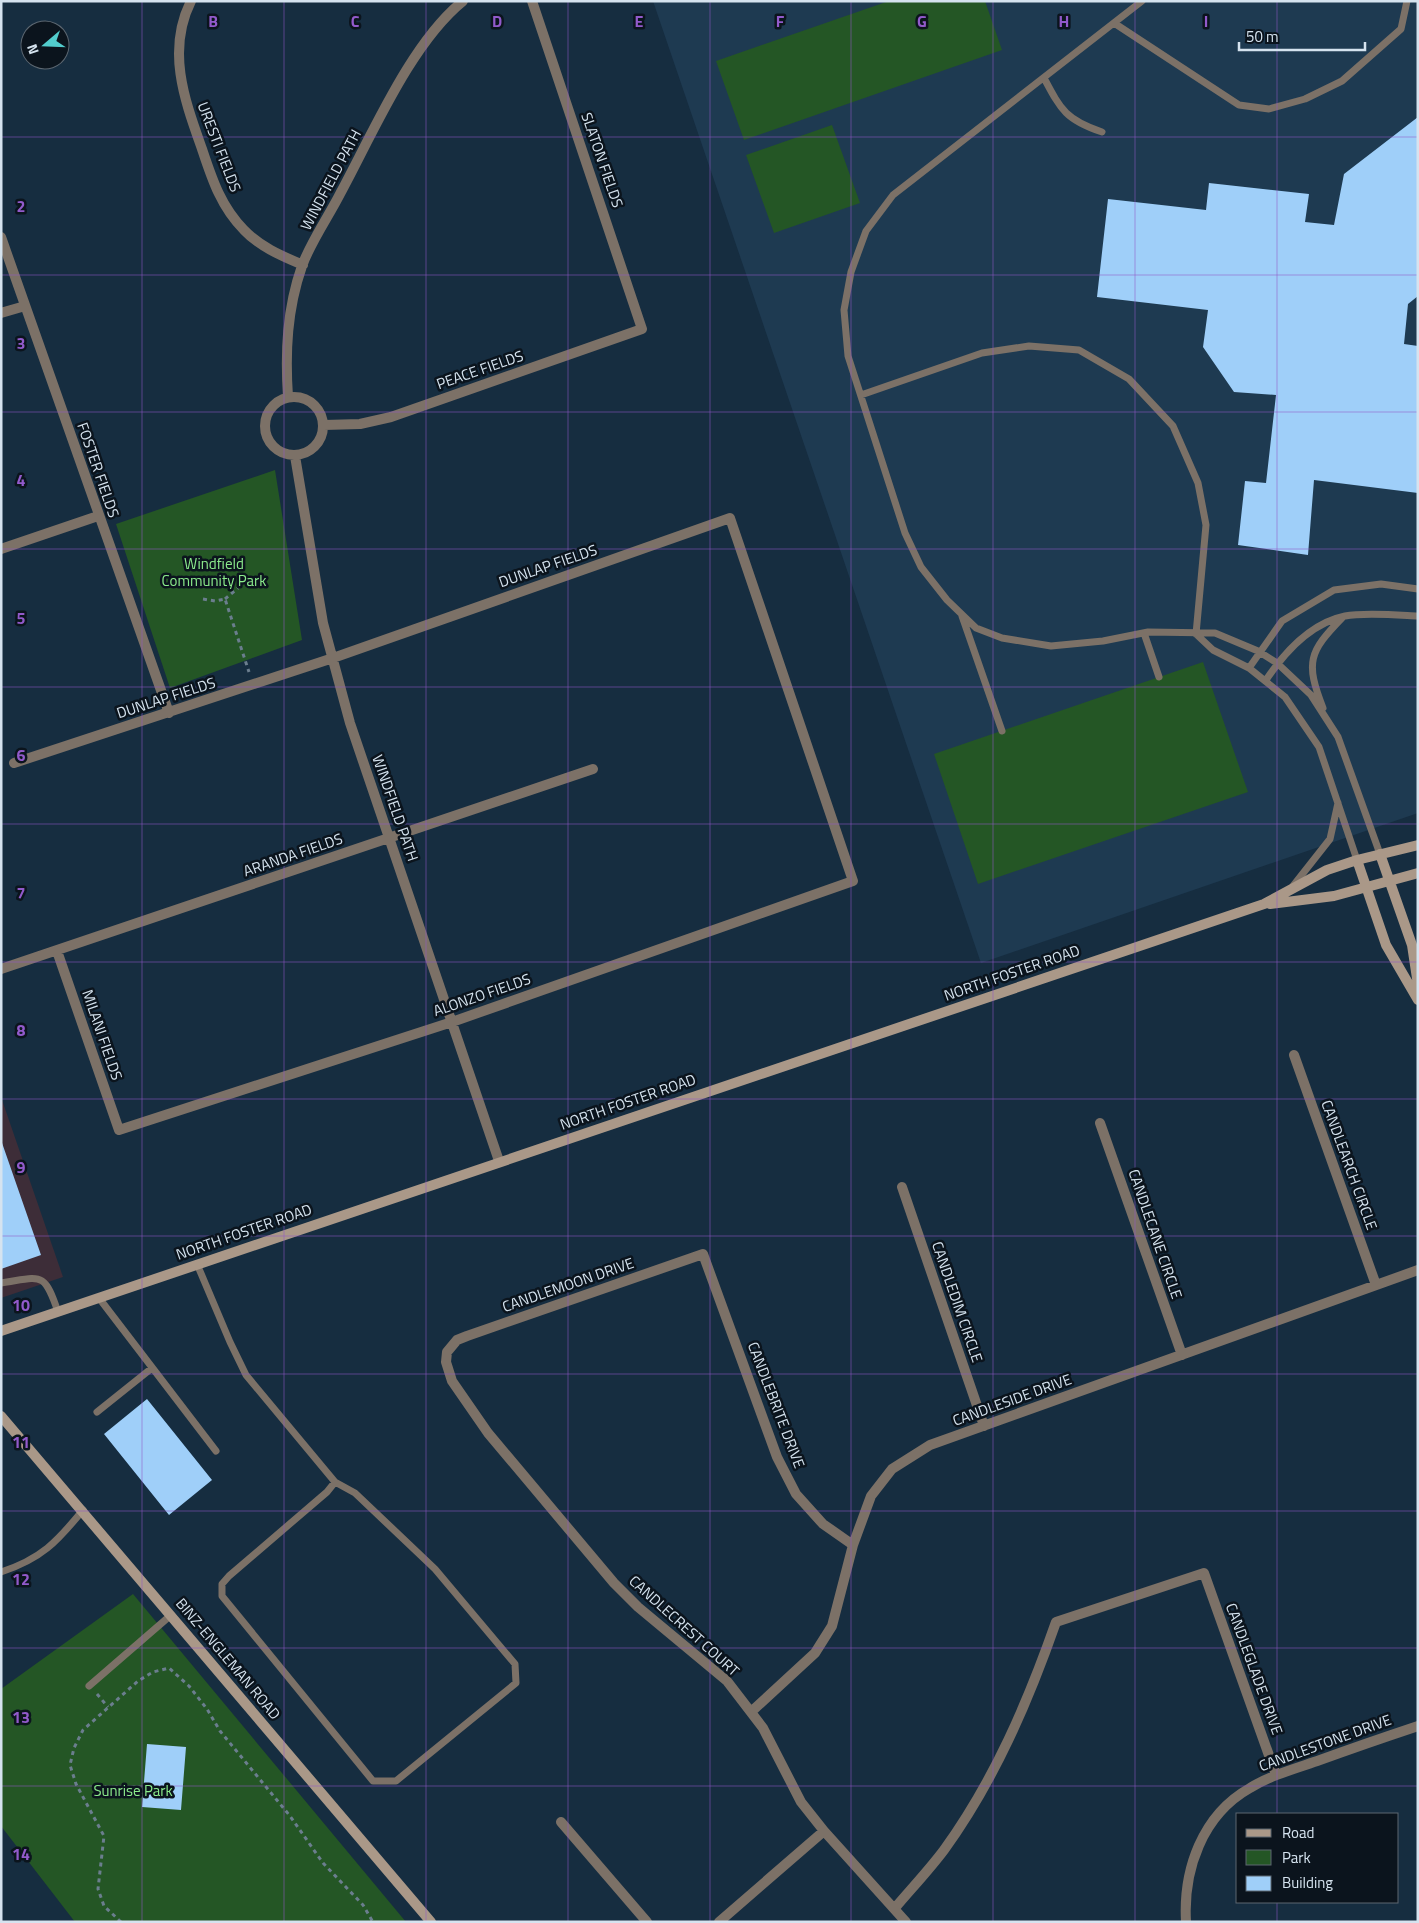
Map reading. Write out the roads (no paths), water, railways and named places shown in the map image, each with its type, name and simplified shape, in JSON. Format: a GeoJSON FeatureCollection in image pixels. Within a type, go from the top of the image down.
{"type":"FeatureCollection","features":[{"type":"Feature","properties":{"kind":"main road","name":"NORTH FOSTER ROAD"},"geometry":{"type":"LineString","coordinates":[[1,1331],[1264,904],[1327,870],[1357,860],[1418,846]]}},
{"type":"Feature","properties":{"kind":"main road"},"geometry":{"type":"LineString","coordinates":[[1380,854],[1412,945],[1418,984]]}},
{"type":"Feature","properties":{"kind":"main road"},"geometry":{"type":"LineString","coordinates":[[1357,860],[1386,945],[1418,1000]]}},
{"type":"Feature","properties":{"kind":"main road","name":"NORTH FOSTER ROAD"},"geometry":{"type":"LineString","coordinates":[[1264,904],[1334,896],[1418,873]]}},
{"type":"Feature","properties":{"kind":"main road","name":"BINZ-ENGLEMAN ROAD"},"geometry":{"type":"LineString","coordinates":[[1,1416],[83,1510],[431,1922]]}},
{"type":"Feature","properties":{"kind":"street","name":"URESTI FIELDS"},"geometry":{"type":"LineString","coordinates":[[191,1],[181,36],[179,65],[182,92],[216,190],[229,213],[251,237],[275,252],[303,265]]}},
{"type":"Feature","properties":{"kind":"street","name":"WINDFIELD PATH"},"geometry":{"type":"LineString","coordinates":[[288,397],[285,360],[288,321],[303,265],[400,83],[428,40],[464,1]]}},
{"type":"Feature","properties":{"kind":"street","name":"SLATON FIELDS"},"geometry":{"type":"LineString","coordinates":[[532,1],[642,329]]}},
{"type":"Feature","properties":{"kind":"street","name":"FOSTER FIELDS"},"geometry":{"type":"LineString","coordinates":[[1,237],[98,516],[169,712]]}},
{"type":"Feature","properties":{"kind":"street"},"geometry":{"type":"LineString","coordinates":[[1,314],[25,306]]}},
{"type":"Feature","properties":{"kind":"street","name":"PEACE FIELDS"},"geometry":{"type":"LineString","coordinates":[[324,425],[360,424],[391,417],[642,329]]}},
{"type":"Feature","properties":{"kind":"street"},"geometry":{"type":"LineString","coordinates":[[298,396],[316,406],[324,425],[322,437],[316,447],[306,453],[295,456],[284,454],[275,448],[268,440],[264,430],[265,419],[270,408],[278,401],[298,396]]}},
{"type":"Feature","properties":{"kind":"street","name":"WINDFIELD PATH"},"geometry":{"type":"LineString","coordinates":[[295,456],[323,623],[350,724],[500,1162]]}},
{"type":"Feature","properties":{"kind":"street"},"geometry":{"type":"LineString","coordinates":[[1,549],[98,516]]}},
{"type":"Feature","properties":{"kind":"street","name":"DUNLAP FIELDS"},"geometry":{"type":"LineString","coordinates":[[14,763],[333,658],[730,518],[853,881]]}},
{"type":"Feature","properties":{"kind":"street","name":"ARANDA FIELDS"},"geometry":{"type":"LineString","coordinates":[[1,969],[593,769]]}},
{"type":"Feature","properties":{"kind":"street","name":"ALONZO FIELDS"},"geometry":{"type":"LineString","coordinates":[[119,1130],[452,1022],[853,881]]}},
{"type":"Feature","properties":{"kind":"street","name":"MILANI FIELDS"},"geometry":{"type":"LineString","coordinates":[[57,951],[119,1130]]}},
{"type":"Feature","properties":{"kind":"street","name":"CANDLEARCH CIRCLE"},"geometry":{"type":"LineString","coordinates":[[1294,1054],[1376,1285]]}},
{"type":"Feature","properties":{"kind":"street","name":"CANDLECANE CIRCLE"},"geometry":{"type":"LineString","coordinates":[[1100,1123],[1182,1355]]}},
{"type":"Feature","properties":{"kind":"street","name":"CANDLEDIM CIRCLE"},"geometry":{"type":"LineString","coordinates":[[902,1187],[984,1426]]}},
{"type":"Feature","properties":{"kind":"street","name":"CANDLEMOON DRIVE"},"geometry":{"type":"LineString","coordinates":[[447,1352],[458,1340],[467,1336],[703,1254]]}},
{"type":"Feature","properties":{"kind":"street","name":"CANDLEBRITE DRIVE"},"geometry":{"type":"LineString","coordinates":[[703,1254],[777,1457],[796,1494],[823,1524],[853,1545]]}},
{"type":"Feature","properties":{"kind":"street","name":"CANDLESIDE DRIVE"},"geometry":{"type":"LineString","coordinates":[[751,1712],[815,1652],[832,1626],[853,1545],[871,1496],[892,1469],[930,1445],[1418,1270]]}},
{"type":"Feature","properties":{"kind":"street","name":"CANDLECREST COURT"},"geometry":{"type":"LineString","coordinates":[[447,1352],[446,1362],[452,1381],[488,1433],[608,1576],[638,1607],[727,1681],[764,1728],[801,1802],[824,1831],[906,1922]]}},
{"type":"Feature","properties":{"kind":"street","name":"CANDLEGLADE DRIVE"},"geometry":{"type":"LineString","coordinates":[[894,1908],[944,1850],[987,1782],[1024,1710],[1056,1622],[1204,1573],[1276,1775]]}},
{"type":"Feature","properties":{"kind":"street","name":"CANDLESTONE DRIVE"},"geometry":{"type":"LineString","coordinates":[[1186,1922],[1188,1879],[1195,1852],[1208,1827],[1226,1805],[1249,1788],[1276,1775],[1418,1726]]}},
{"type":"Feature","properties":{"kind":"street"},"geometry":{"type":"LineString","coordinates":[[561,1822],[647,1922]]}},
{"type":"Feature","properties":{"kind":"street"},"geometry":{"type":"LineString","coordinates":[[719,1922],[824,1831]]}},
{"type":"Feature","properties":{"kind":"lane"},"geometry":{"type":"LineString","coordinates":[[1142,1],[893,195],[866,231],[850,272],[844,310],[848,356],[905,533],[921,567],[946,600],[976,628],[1002,638],[1051,646],[1103,641],[1144,633],[1215,633],[1258,651],[1277,663],[1310,695],[1338,737],[1380,854]]}},
{"type":"Feature","properties":{"kind":"lane"},"geometry":{"type":"LineString","coordinates":[[1114,22],[1239,105],[1269,109],[1305,99],[1342,81],[1401,29],[1408,1]]}},
{"type":"Feature","properties":{"kind":"lane"},"geometry":{"type":"LineString","coordinates":[[1044,78],[1064,112],[1081,125],[1102,132]]}},
{"type":"Feature","properties":{"kind":"lane"},"geometry":{"type":"LineString","coordinates":[[860,395],[982,353],[1029,346],[1079,350],[1129,379],[1173,426],[1198,483],[1206,525],[1196,634]]}},
{"type":"Feature","properties":{"kind":"lane"},"geometry":{"type":"LineString","coordinates":[[1249,668],[1258,651],[1282,621],[1334,590],[1381,584],[1418,589]]}},
{"type":"Feature","properties":{"kind":"lane"},"geometry":{"type":"LineString","coordinates":[[961,614],[1002,731]]}},
{"type":"Feature","properties":{"kind":"lane"},"geometry":{"type":"LineString","coordinates":[[1328,722],[1314,686],[1311,662],[1320,642],[1344,616]]}},
{"type":"Feature","properties":{"kind":"lane"},"geometry":{"type":"LineString","coordinates":[[1266,680],[1277,663],[1310,631],[1344,616],[1418,616]]}},
{"type":"Feature","properties":{"kind":"lane"},"geometry":{"type":"LineString","coordinates":[[1144,633],[1159,677]]}},
{"type":"Feature","properties":{"kind":"lane"},"geometry":{"type":"LineString","coordinates":[[1196,634],[1213,650],[1249,668],[1285,697],[1319,747],[1357,860]]}},
{"type":"Feature","properties":{"kind":"lane"},"geometry":{"type":"LineString","coordinates":[[1290,890],[1330,839],[1338,803]]}},
{"type":"Feature","properties":{"kind":"lane"},"geometry":{"type":"LineString","coordinates":[[197,1264],[230,1342],[246,1374],[335,1482],[355,1493],[435,1569],[516,1664],[516,1683],[396,1781],[373,1781],[222,1596],[222,1584],[229,1576],[327,1492],[335,1482]]}},
{"type":"Feature","properties":{"kind":"lane"},"geometry":{"type":"LineString","coordinates":[[1,1283],[33,1277],[44,1280],[50,1287],[58,1312]]}},
{"type":"Feature","properties":{"kind":"lane"},"geometry":{"type":"LineString","coordinates":[[99,1298],[216,1451]]}},
{"type":"Feature","properties":{"kind":"lane"},"geometry":{"type":"LineString","coordinates":[[97,1412],[152,1368]]}},
{"type":"Feature","properties":{"kind":"lane"},"geometry":{"type":"LineString","coordinates":[[1,1572],[24,1565],[57,1542],[83,1510]]}},
{"type":"Feature","properties":{"kind":"lane"},"geometry":{"type":"LineString","coordinates":[[89,1686],[171,1615]]}},
{"type":"Feature","properties":{"kind":"park label","name":"Windfield Community Park"},"geometry":{"type":"Point","coordinates":[214,572]}},
{"type":"Feature","properties":{"kind":"park label","name":"Sunrise Park"},"geometry":{"type":"Point","coordinates":[133,1791]}}]}
